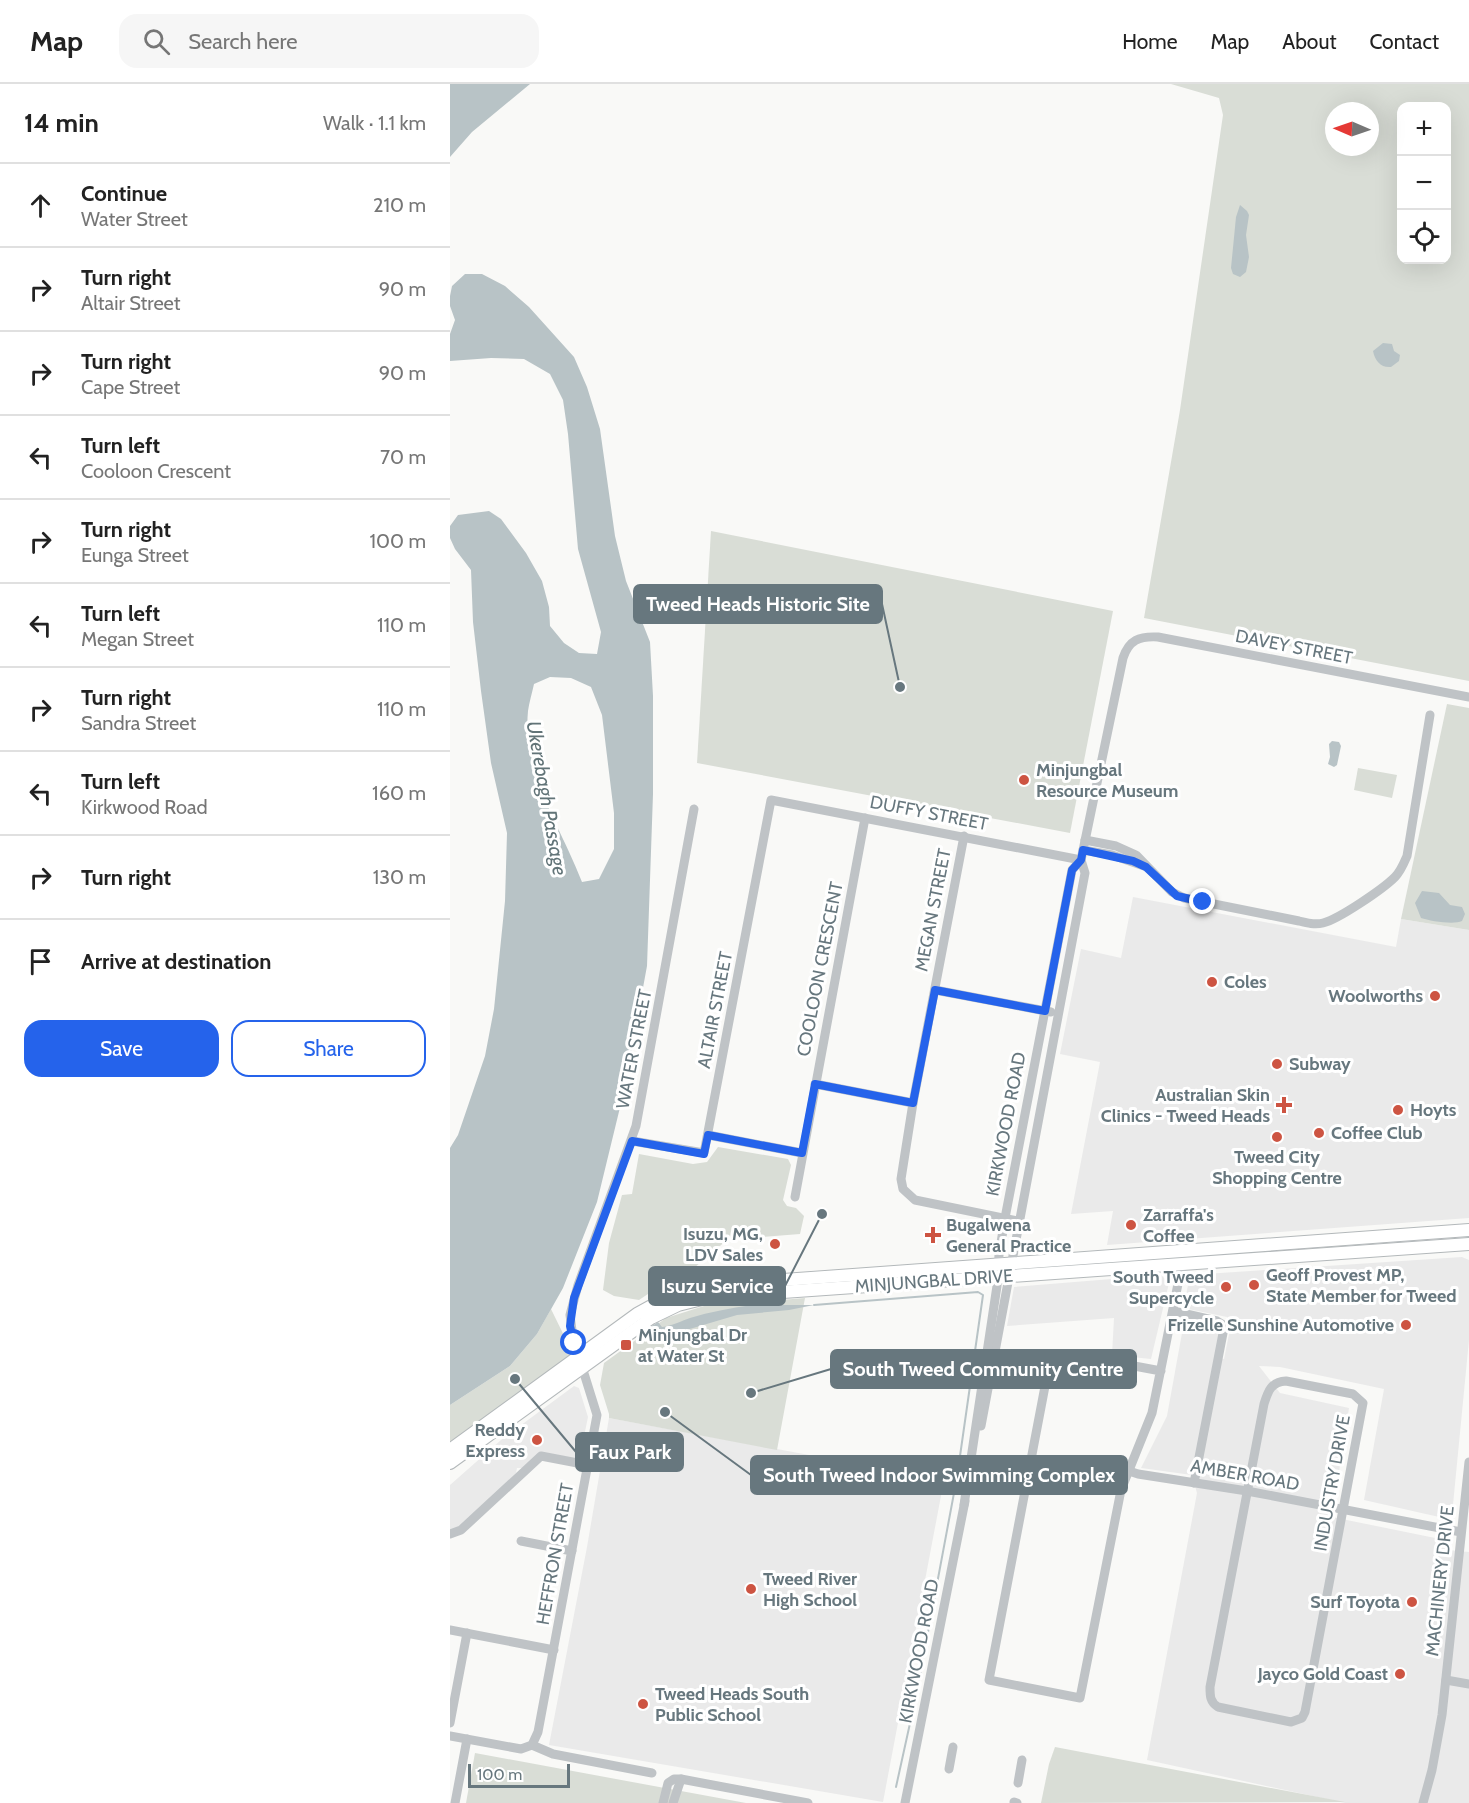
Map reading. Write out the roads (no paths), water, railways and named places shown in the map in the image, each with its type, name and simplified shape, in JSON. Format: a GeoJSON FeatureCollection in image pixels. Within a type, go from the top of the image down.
{"type":"FeatureCollection","features":[{"type":"Feature","properties":{"kind":"main road","name":"MINJUNGBAL DRIVE"},"geometry":{"type":"LineString","coordinates":[[1004,1270],[1186,1250],[1469,1230]]}},
{"type":"Feature","properties":{"kind":"main road","name":"MINJUNGBAL DRIVE"},"geometry":{"type":"LineString","coordinates":[[450,1463],[581,1362],[637,1314],[657,1303],[693,1289],[738,1284],[1004,1270],[1182,1264],[1466,1245]]}},
{"type":"Feature","properties":{"kind":"main road"},"geometry":{"type":"LineString","coordinates":[[1182,1264],[1186,1250]]}},
{"type":"Feature","properties":{"kind":"main road","name":"MINJUNGBAL DRIVE"},"geometry":{"type":"LineString","coordinates":[[450,1450],[581,1362]]}},
{"type":"Feature","properties":{"kind":"street","name":"DAVEY STREET"},"geometry":{"type":"LineString","coordinates":[[1123,658],[1128,645],[1134,640],[1141,637],[1158,637],[1469,697]]}},
{"type":"Feature","properties":{"kind":"street","name":"KIRKWOOD ROAD"},"geometry":{"type":"LineString","coordinates":[[1004,1270],[1018,1221],[1085,873],[1082,855],[1123,658]]}},
{"type":"Feature","properties":{"kind":"street"},"geometry":{"type":"LineString","coordinates":[[1085,840],[1126,849],[1139,857],[1172,892],[1184,898],[1315,924],[1325,922],[1338,916],[1389,882],[1403,865],[1407,855],[1431,715]]}},
{"type":"Feature","properties":{"kind":"street","name":"DUFFY STREET"},"geometry":{"type":"LineString","coordinates":[[771,800],[964,836],[1082,855],[1125,859],[1146,867]]}},
{"type":"Feature","properties":{"kind":"street","name":"ALTAIR STREET"},"geometry":{"type":"LineString","coordinates":[[632,1141],[704,1154],[771,800]]}},
{"type":"Feature","properties":{"kind":"street","name":"WATER STREET"},"geometry":{"type":"LineString","coordinates":[[581,1362],[570,1326],[574,1298],[632,1141],[694,809]]}},
{"type":"Feature","properties":{"kind":"street","name":"COOLOON CRESCENT"},"geometry":{"type":"LineString","coordinates":[[795,1197],[865,818]]}},
{"type":"Feature","properties":{"kind":"street","name":"MEGAN STREET"},"geometry":{"type":"LineString","coordinates":[[964,836],[913,1103],[901,1179],[903,1189],[915,1200],[1018,1221]]}},
{"type":"Feature","properties":{"kind":"street","name":"KIRKWOOD ROAD"},"geometry":{"type":"LineString","coordinates":[[905,1803],[987,1393],[1004,1270],[1005,1218],[1072,870],[1082,855]]}},
{"type":"Feature","properties":{"kind":"street"},"geometry":{"type":"LineString","coordinates":[[935,990],[1058,1014]]}},
{"type":"Feature","properties":{"kind":"street"},"geometry":{"type":"LineString","coordinates":[[815,1084],[913,1103]]}},
{"type":"Feature","properties":{"kind":"street"},"geometry":{"type":"LineString","coordinates":[[708,1135],[802,1153]]}},
{"type":"Feature","properties":{"kind":"street"},"geometry":{"type":"LineString","coordinates":[[1161,1371],[1129,1365],[1061,1368],[1052,1371],[1046,1381],[989,1680],[1080,1698],[1118,1502],[1152,1413],[1161,1371],[1182,1264]]}},
{"type":"Feature","properties":{"kind":"street"},"geometry":{"type":"LineString","coordinates":[[1173,1311],[1220,1323],[1224,1328],[1194,1483]]}},
{"type":"Feature","properties":{"kind":"street","name":"HEFFRON STREET"},"geometry":{"type":"LineString","coordinates":[[532,1745],[538,1732],[554,1650],[597,1411],[581,1362]]}},
{"type":"Feature","properties":{"kind":"street","name":"INDUSTRY DRIVE"},"geometry":{"type":"LineString","coordinates":[[1286,1381],[1353,1394],[1363,1403],[1305,1712],[1302,1718],[1296,1721],[1218,1707],[1213,1704],[1210,1697],[1210,1687],[1248,1491],[1267,1392],[1276,1382],[1286,1381]]}},
{"type":"Feature","properties":{"kind":"street"},"geometry":{"type":"LineString","coordinates":[[450,1534],[461,1530],[541,1456],[588,1465]]}},
{"type":"Feature","properties":{"kind":"street","name":"MACHINERY DRIVE"},"geometry":{"type":"LineString","coordinates":[[1469,1462],[1446,1680],[1469,1684]]}},
{"type":"Feature","properties":{"kind":"street","name":"AMBER ROAD"},"geometry":{"type":"LineString","coordinates":[[1129,1471],[1248,1491],[1461,1532]]}},
{"type":"Feature","properties":{"kind":"street"},"geometry":{"type":"LineString","coordinates":[[522,1541],[572,1551]]}},
{"type":"Feature","properties":{"kind":"street"},"geometry":{"type":"LineString","coordinates":[[450,1630],[554,1650]]}},
{"type":"Feature","properties":{"kind":"street"},"geometry":{"type":"LineString","coordinates":[[450,1723],[467,1633]]}},
{"type":"Feature","properties":{"kind":"street"},"geometry":{"type":"LineString","coordinates":[[1423,1803],[1437,1744],[1446,1680]]}},
{"type":"Feature","properties":{"kind":"street"},"geometry":{"type":"LineString","coordinates":[[450,1736],[521,1749],[532,1745],[553,1754],[652,1773]]}},
{"type":"Feature","properties":{"kind":"street"},"geometry":{"type":"LineString","coordinates":[[455,1803],[467,1739]]}},
{"type":"Feature","properties":{"kind":"street"},"geometry":{"type":"LineString","coordinates":[[949,1769],[953,1747]]}},
{"type":"Feature","properties":{"kind":"street"},"geometry":{"type":"LineString","coordinates":[[1018,1783],[1022,1760]]}},
{"type":"Feature","properties":{"kind":"street"},"geometry":{"type":"LineString","coordinates":[[663,1803],[668,1783],[681,1779],[808,1803]]}},
{"type":"Feature","properties":{"kind":"street"},"geometry":{"type":"LineString","coordinates":[[673,1803],[681,1779]]}},
{"type":"Feature","properties":{"kind":"waterway"},"geometry":{"type":"LineString","coordinates":[[814,1305],[978,1292],[983,1295],[957,1477],[916,1696],[896,1787]]}},
{"type":"Feature","properties":{"kind":"place","name":"Tweed Heads Historic Site"},"geometry":{"type":"Point","coordinates":[900,687]}},
{"type":"Feature","properties":{"kind":"place","name":"Minjungbal Resource Museum"},"geometry":{"type":"Point","coordinates":[1024,780]}},
{"type":"Feature","properties":{"kind":"place","name":"Coles"},"geometry":{"type":"Point","coordinates":[1212,982]}},
{"type":"Feature","properties":{"kind":"place","name":"Woolworths"},"geometry":{"type":"Point","coordinates":[1435,996]}},
{"type":"Feature","properties":{"kind":"place","name":"Subway"},"geometry":{"type":"Point","coordinates":[1277,1064]}},
{"type":"Feature","properties":{"kind":"place","name":"Australian Skin Clinics - Tweed Heads"},"geometry":{"type":"Point","coordinates":[1284,1105]}},
{"type":"Feature","properties":{"kind":"place","name":"Hoyts"},"geometry":{"type":"Point","coordinates":[1398,1110]}},
{"type":"Feature","properties":{"kind":"place","name":"Coffee Club"},"geometry":{"type":"Point","coordinates":[1319,1133]}},
{"type":"Feature","properties":{"kind":"place","name":"Tweed City Shopping Centre"},"geometry":{"type":"Point","coordinates":[1277,1137]}},
{"type":"Feature","properties":{"kind":"place","name":"Isuzu Service"},"geometry":{"type":"Point","coordinates":[822,1214]}},
{"type":"Feature","properties":{"kind":"place","name":"Zarraffa's Coffee"},"geometry":{"type":"Point","coordinates":[1131,1225]}},
{"type":"Feature","properties":{"kind":"place","name":"Bugalwena General Practice"},"geometry":{"type":"Point","coordinates":[933,1235]}},
{"type":"Feature","properties":{"kind":"place","name":"Isuzu, MG, LDV Sales"},"geometry":{"type":"Point","coordinates":[775,1244]}},
{"type":"Feature","properties":{"kind":"place","name":"Geoff Provest MP, State Member for Tweed"},"geometry":{"type":"Point","coordinates":[1254,1285]}},
{"type":"Feature","properties":{"kind":"place","name":"South Tweed Supercycle"},"geometry":{"type":"Point","coordinates":[1226,1287]}},
{"type":"Feature","properties":{"kind":"place","name":"Frizelle Sunshine Automotive"},"geometry":{"type":"Point","coordinates":[1406,1325]}},
{"type":"Feature","properties":{"kind":"place","name":"Minjungbal Dr at Water St"},"geometry":{"type":"Point","coordinates":[626,1345]}},
{"type":"Feature","properties":{"kind":"place","name":"Faux Park"},"geometry":{"type":"Point","coordinates":[515,1379]}},
{"type":"Feature","properties":{"kind":"place","name":"South Tweed Community Centre"},"geometry":{"type":"Point","coordinates":[751,1393]}},
{"type":"Feature","properties":{"kind":"place","name":"South Tweed Indoor Swimming Complex"},"geometry":{"type":"Point","coordinates":[665,1412]}},
{"type":"Feature","properties":{"kind":"place","name":"Reddy Express"},"geometry":{"type":"Point","coordinates":[537,1440]}},
{"type":"Feature","properties":{"kind":"place","name":"Tweed River High School"},"geometry":{"type":"Point","coordinates":[751,1589]}},
{"type":"Feature","properties":{"kind":"place","name":"Surf Toyota"},"geometry":{"type":"Point","coordinates":[1412,1602]}},
{"type":"Feature","properties":{"kind":"place","name":"Jayco Gold Coast"},"geometry":{"type":"Point","coordinates":[1400,1674]}},
{"type":"Feature","properties":{"kind":"place","name":"Tweed Heads South Public School"},"geometry":{"type":"Point","coordinates":[643,1704]}},
{"type":"Feature","properties":{"kind":"water label","name":"Ukerebagh Passage"},"geometry":{"type":"Point","coordinates":[547,798]}}]}
